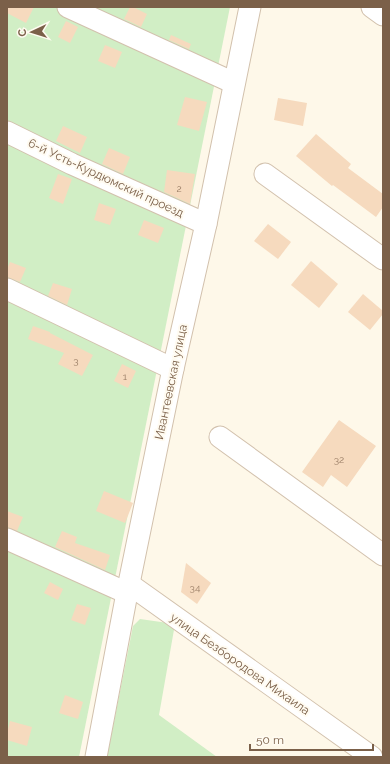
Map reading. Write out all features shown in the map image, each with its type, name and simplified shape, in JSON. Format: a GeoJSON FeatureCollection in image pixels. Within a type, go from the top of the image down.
{"type":"FeatureCollection","features":[{"type":"Feature","properties":{"kind":"street"},"geometry":{"type":"LineString","coordinates":[[68,7],[234,83]]}},
{"type":"Feature","properties":{"kind":"street","name":"Ивантеевская улица"},"geometry":{"type":"LineString","coordinates":[[96,757],[128,589],[173,369],[206,224],[250,7]]}},
{"type":"Feature","properties":{"kind":"street"},"geometry":{"type":"LineString","coordinates":[[372,7],[383,15]]}},
{"type":"Feature","properties":{"kind":"street","name":"6-й Усть-Курдюмский проезд"},"geometry":{"type":"LineString","coordinates":[[7,132],[72,164],[206,224]]}},
{"type":"Feature","properties":{"kind":"street"},"geometry":{"type":"LineString","coordinates":[[265,174],[383,258]]}},
{"type":"Feature","properties":{"kind":"street"},"geometry":{"type":"LineString","coordinates":[[7,289],[173,369]]}},
{"type":"Feature","properties":{"kind":"street"},"geometry":{"type":"LineString","coordinates":[[220,437],[383,555]]}},
{"type":"Feature","properties":{"kind":"street","name":"улица Безбородова Михаила"},"geometry":{"type":"LineString","coordinates":[[7,539],[128,589],[372,757]]}},
{"type":"Feature","properties":{"kind":"green space"},"geometry":{"type":"Polygon","coordinates":[[[7,7],[230,7],[79,757],[7,757],[7,7]]]}},
{"type":"Feature","properties":{"kind":"green space"},"geometry":{"type":"Polygon","coordinates":[[[140,619],[175,624],[159,715],[217,757],[107,757],[133,626],[140,619]]]}},
{"type":"Feature","properties":{"kind":"building"},"geometry":{"type":"Polygon","coordinates":[[[7,7],[34,7],[26,23],[7,13],[7,7]]]}},
{"type":"Feature","properties":{"kind":"building"},"geometry":{"type":"Polygon","coordinates":[[[130,7],[147,14],[141,27],[124,19],[130,7]]]}},
{"type":"Feature","properties":{"kind":"building"},"geometry":{"type":"Polygon","coordinates":[[[66,21],[78,27],[70,43],[58,37],[66,21]]]}},
{"type":"Feature","properties":{"kind":"building"},"geometry":{"type":"Polygon","coordinates":[[[171,35],[191,44],[189,49],[169,40],[171,35]]]}},
{"type":"Feature","properties":{"kind":"building"},"geometry":{"type":"Polygon","coordinates":[[[105,45],[122,52],[115,68],[98,61],[105,45]]]}},
{"type":"Feature","properties":{"kind":"building"},"geometry":{"type":"Polygon","coordinates":[[[185,97],[207,102],[199,131],[177,125],[185,97]]]}},
{"type":"Feature","properties":{"kind":"building"},"geometry":{"type":"Polygon","coordinates":[[[278,98],[307,103],[303,126],[274,120],[278,98]]]}},
{"type":"Feature","properties":{"kind":"building"},"geometry":{"type":"Polygon","coordinates":[[[63,126],[87,137],[80,153],[56,141],[63,126]]]}},
{"type":"Feature","properties":{"kind":"building"},"geometry":{"type":"Polygon","coordinates":[[[316,134],[351,164],[348,168],[383,194],[383,207],[376,217],[333,185],[332,186],[296,156],[316,134]]]}},
{"type":"Feature","properties":{"kind":"building"},"geometry":{"type":"Polygon","coordinates":[[[109,148],[130,157],[123,174],[102,164],[109,148]]]}},
{"type":"Feature","properties":{"kind":"building"},"geometry":{"type":"Polygon","coordinates":[[[167,170],[195,174],[190,204],[164,192],[167,170]]]}},
{"type":"Feature","properties":{"kind":"building"},"geometry":{"type":"Polygon","coordinates":[[[58,174],[72,179],[63,204],[49,198],[58,174]]]}},
{"type":"Feature","properties":{"kind":"building"},"geometry":{"type":"Polygon","coordinates":[[[99,203],[116,209],[110,225],[94,220],[99,203]]]}},
{"type":"Feature","properties":{"kind":"building"},"geometry":{"type":"Polygon","coordinates":[[[144,220],[164,228],[158,243],[138,235],[144,220]]]}},
{"type":"Feature","properties":{"kind":"building"},"geometry":{"type":"Polygon","coordinates":[[[268,224],[291,242],[278,259],[254,241],[268,224]]]}},
{"type":"Feature","properties":{"kind":"building"},"geometry":{"type":"Polygon","coordinates":[[[311,261],[338,284],[319,308],[291,285],[311,261]]]}},
{"type":"Feature","properties":{"kind":"building"},"geometry":{"type":"Polygon","coordinates":[[[10,262],[26,268],[20,282],[7,277],[7,269],[10,262]]]}},
{"type":"Feature","properties":{"kind":"building"},"geometry":{"type":"Polygon","coordinates":[[[53,283],[72,289],[67,305],[48,296],[53,283]]]}},
{"type":"Feature","properties":{"kind":"building"},"geometry":{"type":"Polygon","coordinates":[[[363,294],[383,311],[383,314],[370,330],[348,312],[363,294]]]}},
{"type":"Feature","properties":{"kind":"building"},"geometry":{"type":"Polygon","coordinates":[[[33,326],[50,332],[93,355],[82,376],[58,364],[64,353],[28,339],[33,326]]]}},
{"type":"Feature","properties":{"kind":"building"},"geometry":{"type":"Polygon","coordinates":[[[122,364],[136,371],[128,388],[114,381],[122,364]]]}},
{"type":"Feature","properties":{"kind":"building"},"geometry":{"type":"Polygon","coordinates":[[[339,420],[376,446],[347,487],[331,475],[323,487],[302,472],[339,420]]]}},
{"type":"Feature","properties":{"kind":"building"},"geometry":{"type":"Polygon","coordinates":[[[104,491],[133,503],[125,523],[96,511],[104,491]]]}},
{"type":"Feature","properties":{"kind":"building"},"geometry":{"type":"Polygon","coordinates":[[[7,511],[23,517],[17,531],[7,527],[7,511]]]}},
{"type":"Feature","properties":{"kind":"building"},"geometry":{"type":"Polygon","coordinates":[[[62,531],[77,537],[75,543],[110,555],[105,570],[55,547],[62,531]]]}},
{"type":"Feature","properties":{"kind":"building"},"geometry":{"type":"Polygon","coordinates":[[[186,563],[211,583],[197,604],[181,592],[186,563]]]}},
{"type":"Feature","properties":{"kind":"building"},"geometry":{"type":"Polygon","coordinates":[[[50,582],[63,589],[58,600],[44,593],[50,582]]]}},
{"type":"Feature","properties":{"kind":"building"},"geometry":{"type":"Polygon","coordinates":[[[77,604],[91,608],[85,625],[71,620],[77,604]]]}},
{"type":"Feature","properties":{"kind":"building"},"geometry":{"type":"Polygon","coordinates":[[[65,695],[83,702],[78,719],[59,713],[65,695]]]}},
{"type":"Feature","properties":{"kind":"building"},"geometry":{"type":"Polygon","coordinates":[[[10,721],[32,727],[27,746],[7,740],[10,721]]]}}]}
